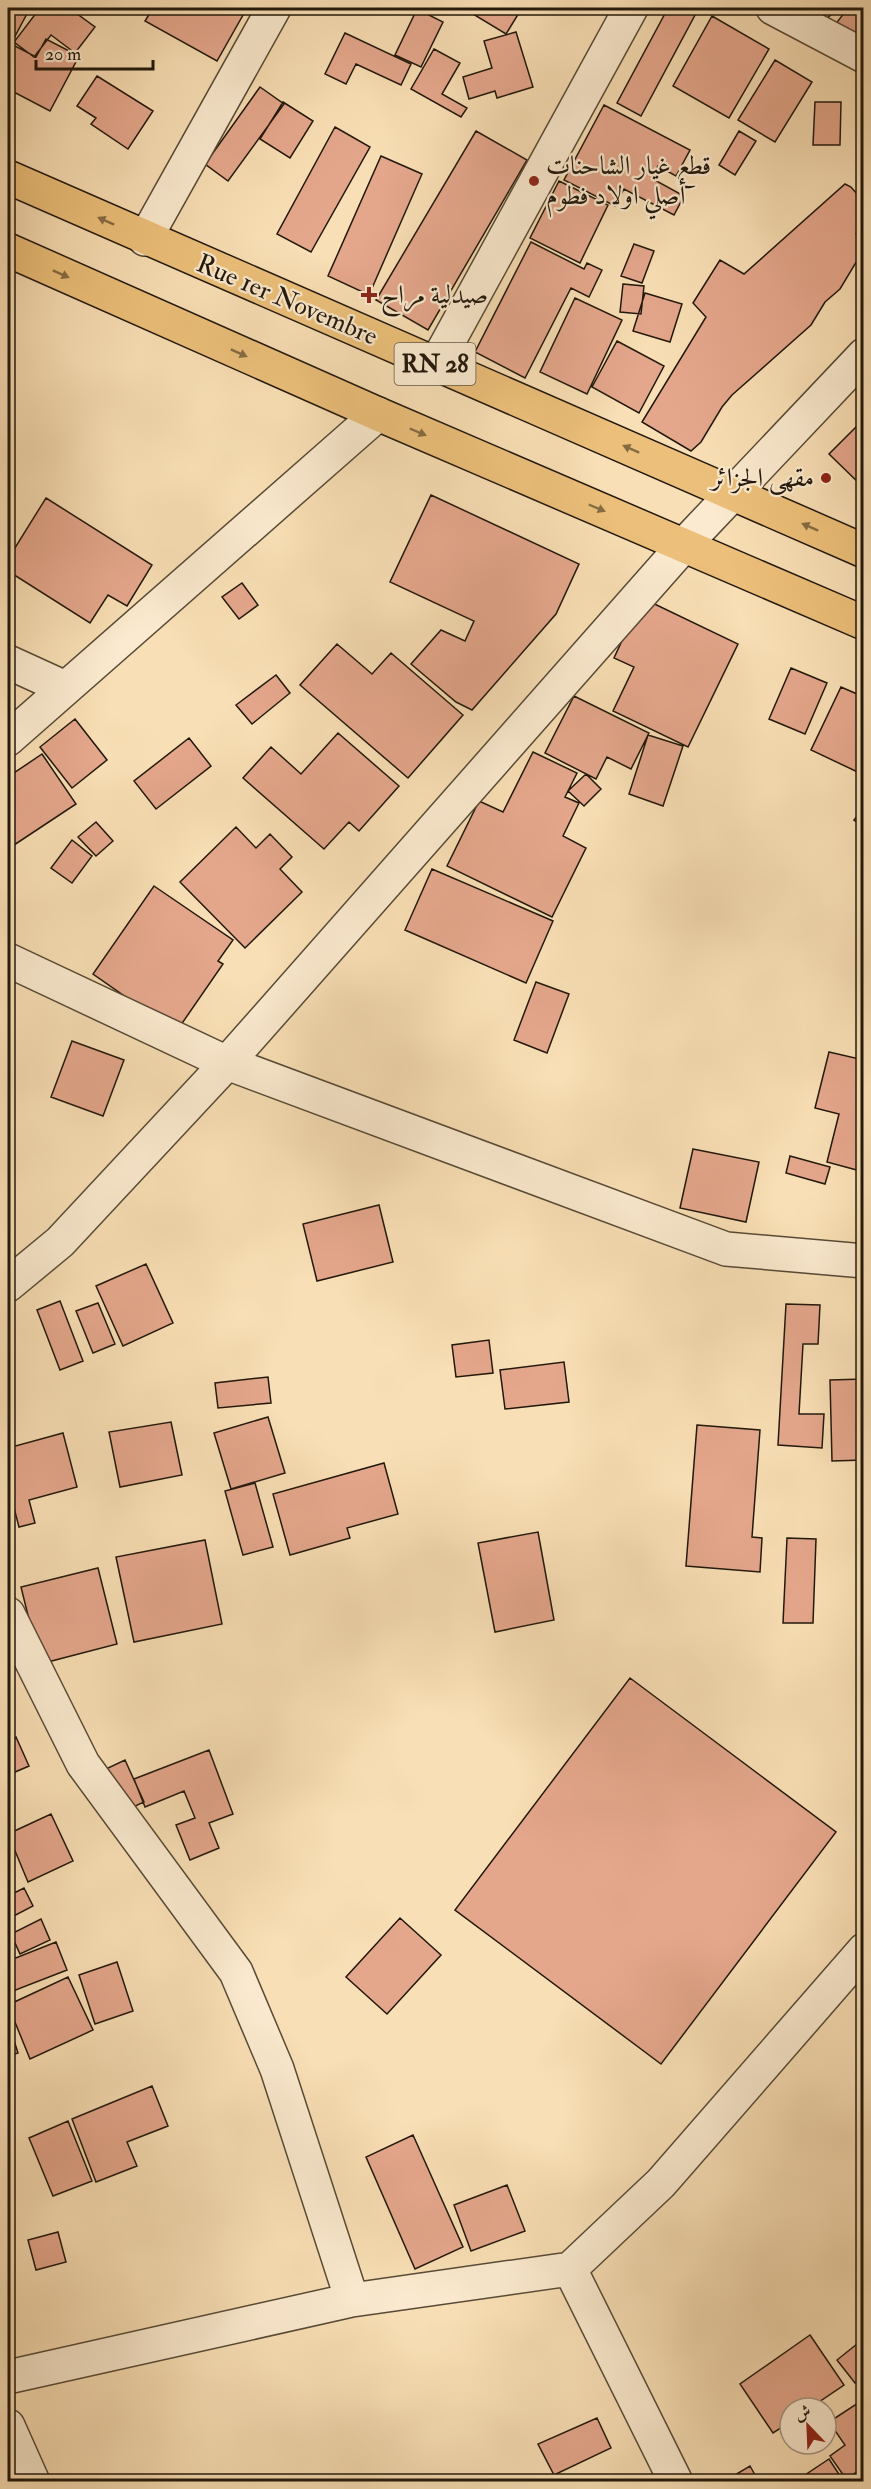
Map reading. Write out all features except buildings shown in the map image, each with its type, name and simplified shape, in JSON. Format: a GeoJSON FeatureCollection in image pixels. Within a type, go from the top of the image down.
{"type":"FeatureCollection","features":[{"type":"Feature","properties":{"kind":"main road","name":"Rue 1er Novembre"},"geometry":{"type":"LineString","coordinates":[[8,177],[145,239],[864,551]]}},
{"type":"Feature","properties":{"kind":"main road","name":"RN 28"},"geometry":{"type":"LineString","coordinates":[[8,250],[378,414],[864,623]]}},
{"type":"Feature","properties":{"kind":"street"},"geometry":{"type":"LineString","coordinates":[[145,239],[274,8]]}},
{"type":"Feature","properties":{"kind":"street"},"geometry":{"type":"LineString","coordinates":[[436,364],[631,8]]}},
{"type":"Feature","properties":{"kind":"street"},"geometry":{"type":"LineString","coordinates":[[773,8],[864,56]]}},
{"type":"Feature","properties":{"kind":"street"},"geometry":{"type":"LineString","coordinates":[[8,1285],[60,1242],[227,1063],[684,545],[864,355]]}},
{"type":"Feature","properties":{"kind":"street"},"geometry":{"type":"LineString","coordinates":[[8,740],[378,414]]}},
{"type":"Feature","properties":{"kind":"street"},"geometry":{"type":"LineString","coordinates":[[8,662],[65,688]]}},
{"type":"Feature","properties":{"kind":"street"},"geometry":{"type":"LineString","coordinates":[[8,960],[227,1063],[726,1249],[864,1261]]}},
{"type":"Feature","properties":{"kind":"street"},"geometry":{"type":"LineString","coordinates":[[8,1614],[83,1764],[236,1972],[277,2069],[352,2300]]}},
{"type":"Feature","properties":{"kind":"street"},"geometry":{"type":"LineString","coordinates":[[8,2377],[352,2300],[570,2269],[661,2183],[864,1950]]}},
{"type":"Feature","properties":{"kind":"street"},"geometry":{"type":"LineString","coordinates":[[570,2269],[676,2481]]}},
{"type":"Feature","properties":{"kind":"street"},"geometry":{"type":"LineString","coordinates":[[8,2426],[33,2481]]}},
{"type":"Feature","properties":{"kind":"place","name":"قطع غيار الشاحنات أصلي اولاد فطوم"},"geometry":{"type":"Point","coordinates":[534,181]}},
{"type":"Feature","properties":{"kind":"place","name":"صيدلية مراح"},"geometry":{"type":"Point","coordinates":[369,295]}},
{"type":"Feature","properties":{"kind":"place","name":"مقهى الجزائر"},"geometry":{"type":"Point","coordinates":[826,478]}}]}
